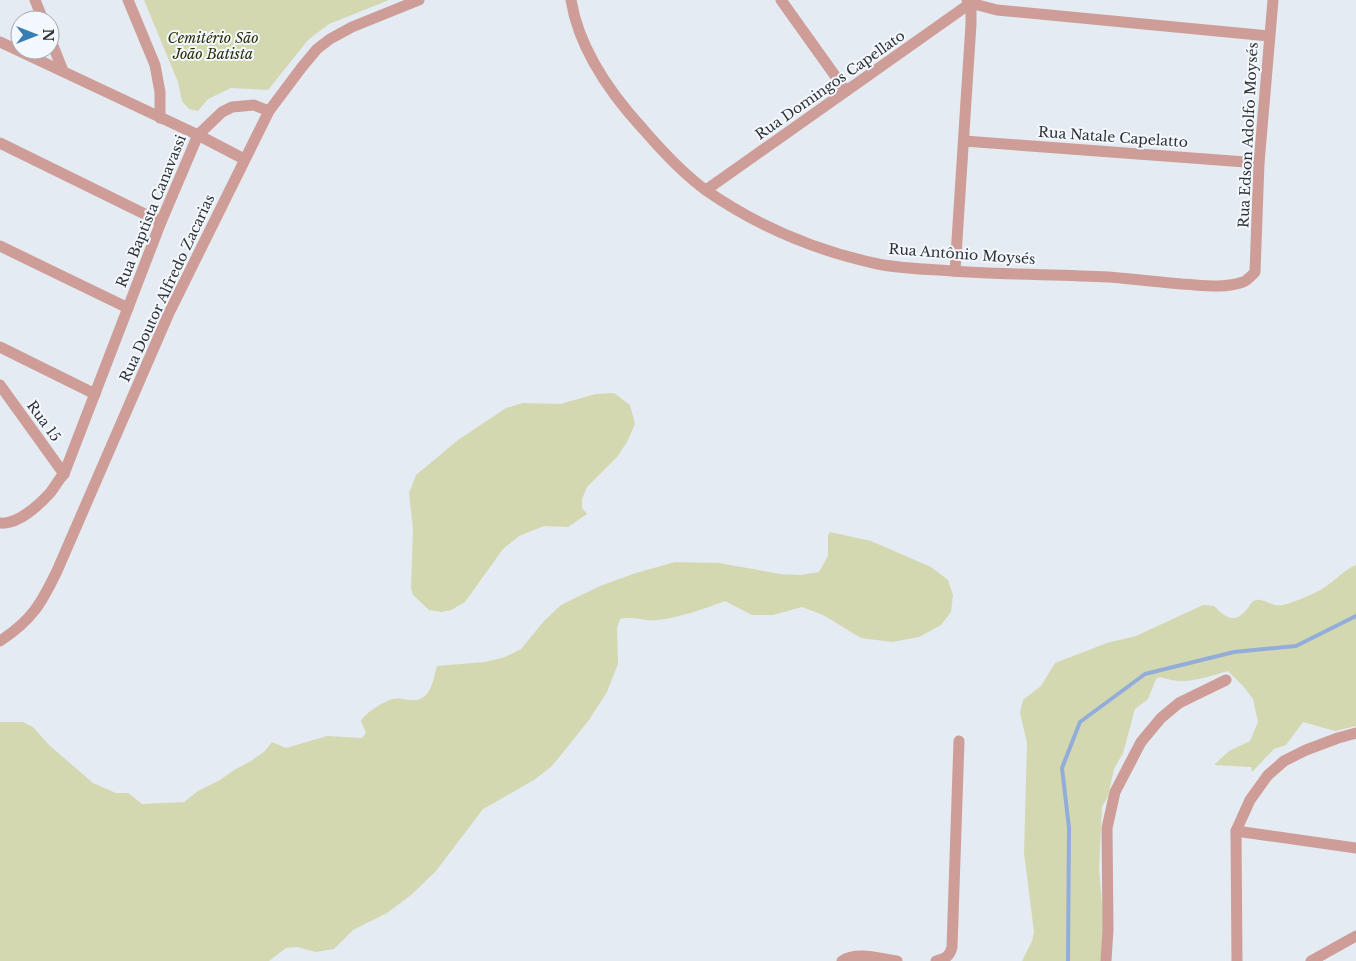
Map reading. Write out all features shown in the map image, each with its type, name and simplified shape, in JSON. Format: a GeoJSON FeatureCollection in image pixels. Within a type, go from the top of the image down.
{"type":"FeatureCollection","features":[{"type":"Feature","properties":{"kind":"street"},"geometry":{"type":"LineString","coordinates":[[128,0],[155,65],[160,92],[160,118]]}},
{"type":"Feature","properties":{"kind":"street","name":"Rua Doutor Alfredo Zacarias"},"geometry":{"type":"LineString","coordinates":[[0,641],[30,618],[41,603],[57,572],[169,313],[269,111],[317,49],[352,27],[419,0]]}},
{"type":"Feature","properties":{"kind":"street","name":"Rua Antônio Moysés"},"geometry":{"type":"LineString","coordinates":[[571,0],[574,20],[603,80],[623,107],[666,155],[706,190],[781,234],[879,264],[955,271],[1110,277],[1208,286],[1230,285],[1243,282],[1255,272]]}},
{"type":"Feature","properties":{"kind":"street"},"geometry":{"type":"LineString","coordinates":[[781,0],[846,91]]}},
{"type":"Feature","properties":{"kind":"street","name":"Rua Edson Adolfo Moysés"},"geometry":{"type":"LineString","coordinates":[[1255,272],[1259,163],[1273,0]]}},
{"type":"Feature","properties":{"kind":"street"},"geometry":{"type":"LineString","coordinates":[[955,271],[971,1],[996,10],[1269,36]]}},
{"type":"Feature","properties":{"kind":"street","name":"Rua Domingos Capellato"},"geometry":{"type":"LineString","coordinates":[[706,190],[941,25],[971,1]]}},
{"type":"Feature","properties":{"kind":"street","name":"Rua Baptista Canavassi"},"geometry":{"type":"LineString","coordinates":[[0,42],[198,135],[128,308],[64,474],[50,493],[22,517],[12,523],[0,523]]}},
{"type":"Feature","properties":{"kind":"street"},"geometry":{"type":"LineString","coordinates":[[59,60],[63,71]]}},
{"type":"Feature","properties":{"kind":"street"},"geometry":{"type":"LineString","coordinates":[[244,159],[198,135],[222,112],[232,107],[254,105],[269,111]]}},
{"type":"Feature","properties":{"kind":"street","name":"Rua Natale Capelatto"},"geometry":{"type":"LineString","coordinates":[[964,141],[1259,163]]}},
{"type":"Feature","properties":{"kind":"street"},"geometry":{"type":"LineString","coordinates":[[0,143],[162,222]]}},
{"type":"Feature","properties":{"kind":"street"},"geometry":{"type":"LineString","coordinates":[[0,246],[128,308]]}},
{"type":"Feature","properties":{"kind":"street"},"geometry":{"type":"LineString","coordinates":[[0,347],[95,394]]}},
{"type":"Feature","properties":{"kind":"street","name":"Rua 15"},"geometry":{"type":"LineString","coordinates":[[0,385],[64,474]]}},
{"type":"Feature","properties":{"kind":"street"},"geometry":{"type":"LineString","coordinates":[[1106,961],[1108,929],[1107,828],[1115,792],[1141,742],[1161,718],[1179,702],[1226,680]]}},
{"type":"Feature","properties":{"kind":"street"},"geometry":{"type":"LineString","coordinates":[[1236,961],[1236,831],[1250,800],[1268,774],[1284,761],[1306,750],[1356,733]]}},
{"type":"Feature","properties":{"kind":"street"},"geometry":{"type":"LineString","coordinates":[[936,961],[944,959],[950,953],[952,947],[959,741]]}},
{"type":"Feature","properties":{"kind":"street"},"geometry":{"type":"LineString","coordinates":[[1236,831],[1356,848]]}},
{"type":"Feature","properties":{"kind":"street"},"geometry":{"type":"LineString","coordinates":[[1311,961],[1356,936]]}},
{"type":"Feature","properties":{"kind":"street"},"geometry":{"type":"LineString","coordinates":[[842,961],[845,958],[859,956],[897,961]]}},
{"type":"Feature","properties":{"kind":"green space","name":"Cemitério São João Batista"},"geometry":{"type":"Polygon","coordinates":[[[144,0],[389,0],[329,24],[308,40],[268,90],[231,88],[208,99],[198,111],[189,109],[182,101],[178,82],[144,0]]]}},
{"type":"Feature","properties":{"kind":"green space"},"geometry":{"type":"Polygon","coordinates":[[[614,393],[630,405],[635,424],[627,442],[617,457],[587,487],[582,499],[582,508],[587,514],[568,527],[544,526],[519,536],[503,549],[465,602],[451,610],[442,612],[429,610],[413,595],[411,588],[413,529],[409,493],[416,475],[458,440],[506,408],[523,403],[560,404],[596,394],[614,393]]]}},
{"type":"Feature","properties":{"kind":"green space"},"geometry":{"type":"Polygon","coordinates":[[[830,532],[871,541],[931,567],[948,580],[953,595],[951,612],[941,625],[919,637],[892,642],[861,638],[823,615],[802,607],[773,615],[752,615],[725,601],[667,619],[620,619],[617,628],[618,664],[607,692],[589,720],[552,766],[534,780],[483,809],[436,871],[411,895],[387,913],[353,930],[334,949],[316,952],[297,947],[286,948],[269,961],[0,961],[0,722],[23,722],[33,727],[49,745],[93,783],[116,793],[128,793],[142,804],[184,802],[198,791],[251,761],[265,751],[272,742],[286,748],[327,736],[362,738],[366,733],[361,721],[366,714],[389,700],[397,698],[418,700],[422,698],[430,689],[437,666],[485,662],[505,657],[521,649],[544,621],[561,605],[600,586],[675,562],[719,563],[780,574],[800,575],[819,572],[828,556],[828,536],[830,532]]]}},
{"type":"Feature","properties":{"kind":"green space"},"geometry":{"type":"Polygon","coordinates":[[[1356,565],[1356,726],[1335,731],[1303,722],[1286,745],[1274,749],[1252,772],[1251,767],[1214,765],[1229,751],[1250,741],[1258,722],[1253,699],[1228,671],[1186,681],[1169,680],[1160,677],[1156,679],[1148,699],[1135,709],[1123,753],[1114,769],[1108,796],[1102,807],[1099,869],[1104,924],[1103,961],[1022,961],[1032,941],[1034,932],[1024,853],[1027,743],[1020,713],[1023,700],[1041,686],[1055,663],[1107,643],[1136,636],[1203,605],[1214,606],[1227,617],[1235,618],[1256,600],[1282,605],[1311,595],[1356,565]]]}},
{"type":"Feature","properties":{"kind":"waterway"},"geometry":{"type":"LineString","coordinates":[[1068,961],[1069,828],[1062,768],[1080,722],[1145,674],[1234,652],[1296,646],[1356,616]]}}]}
